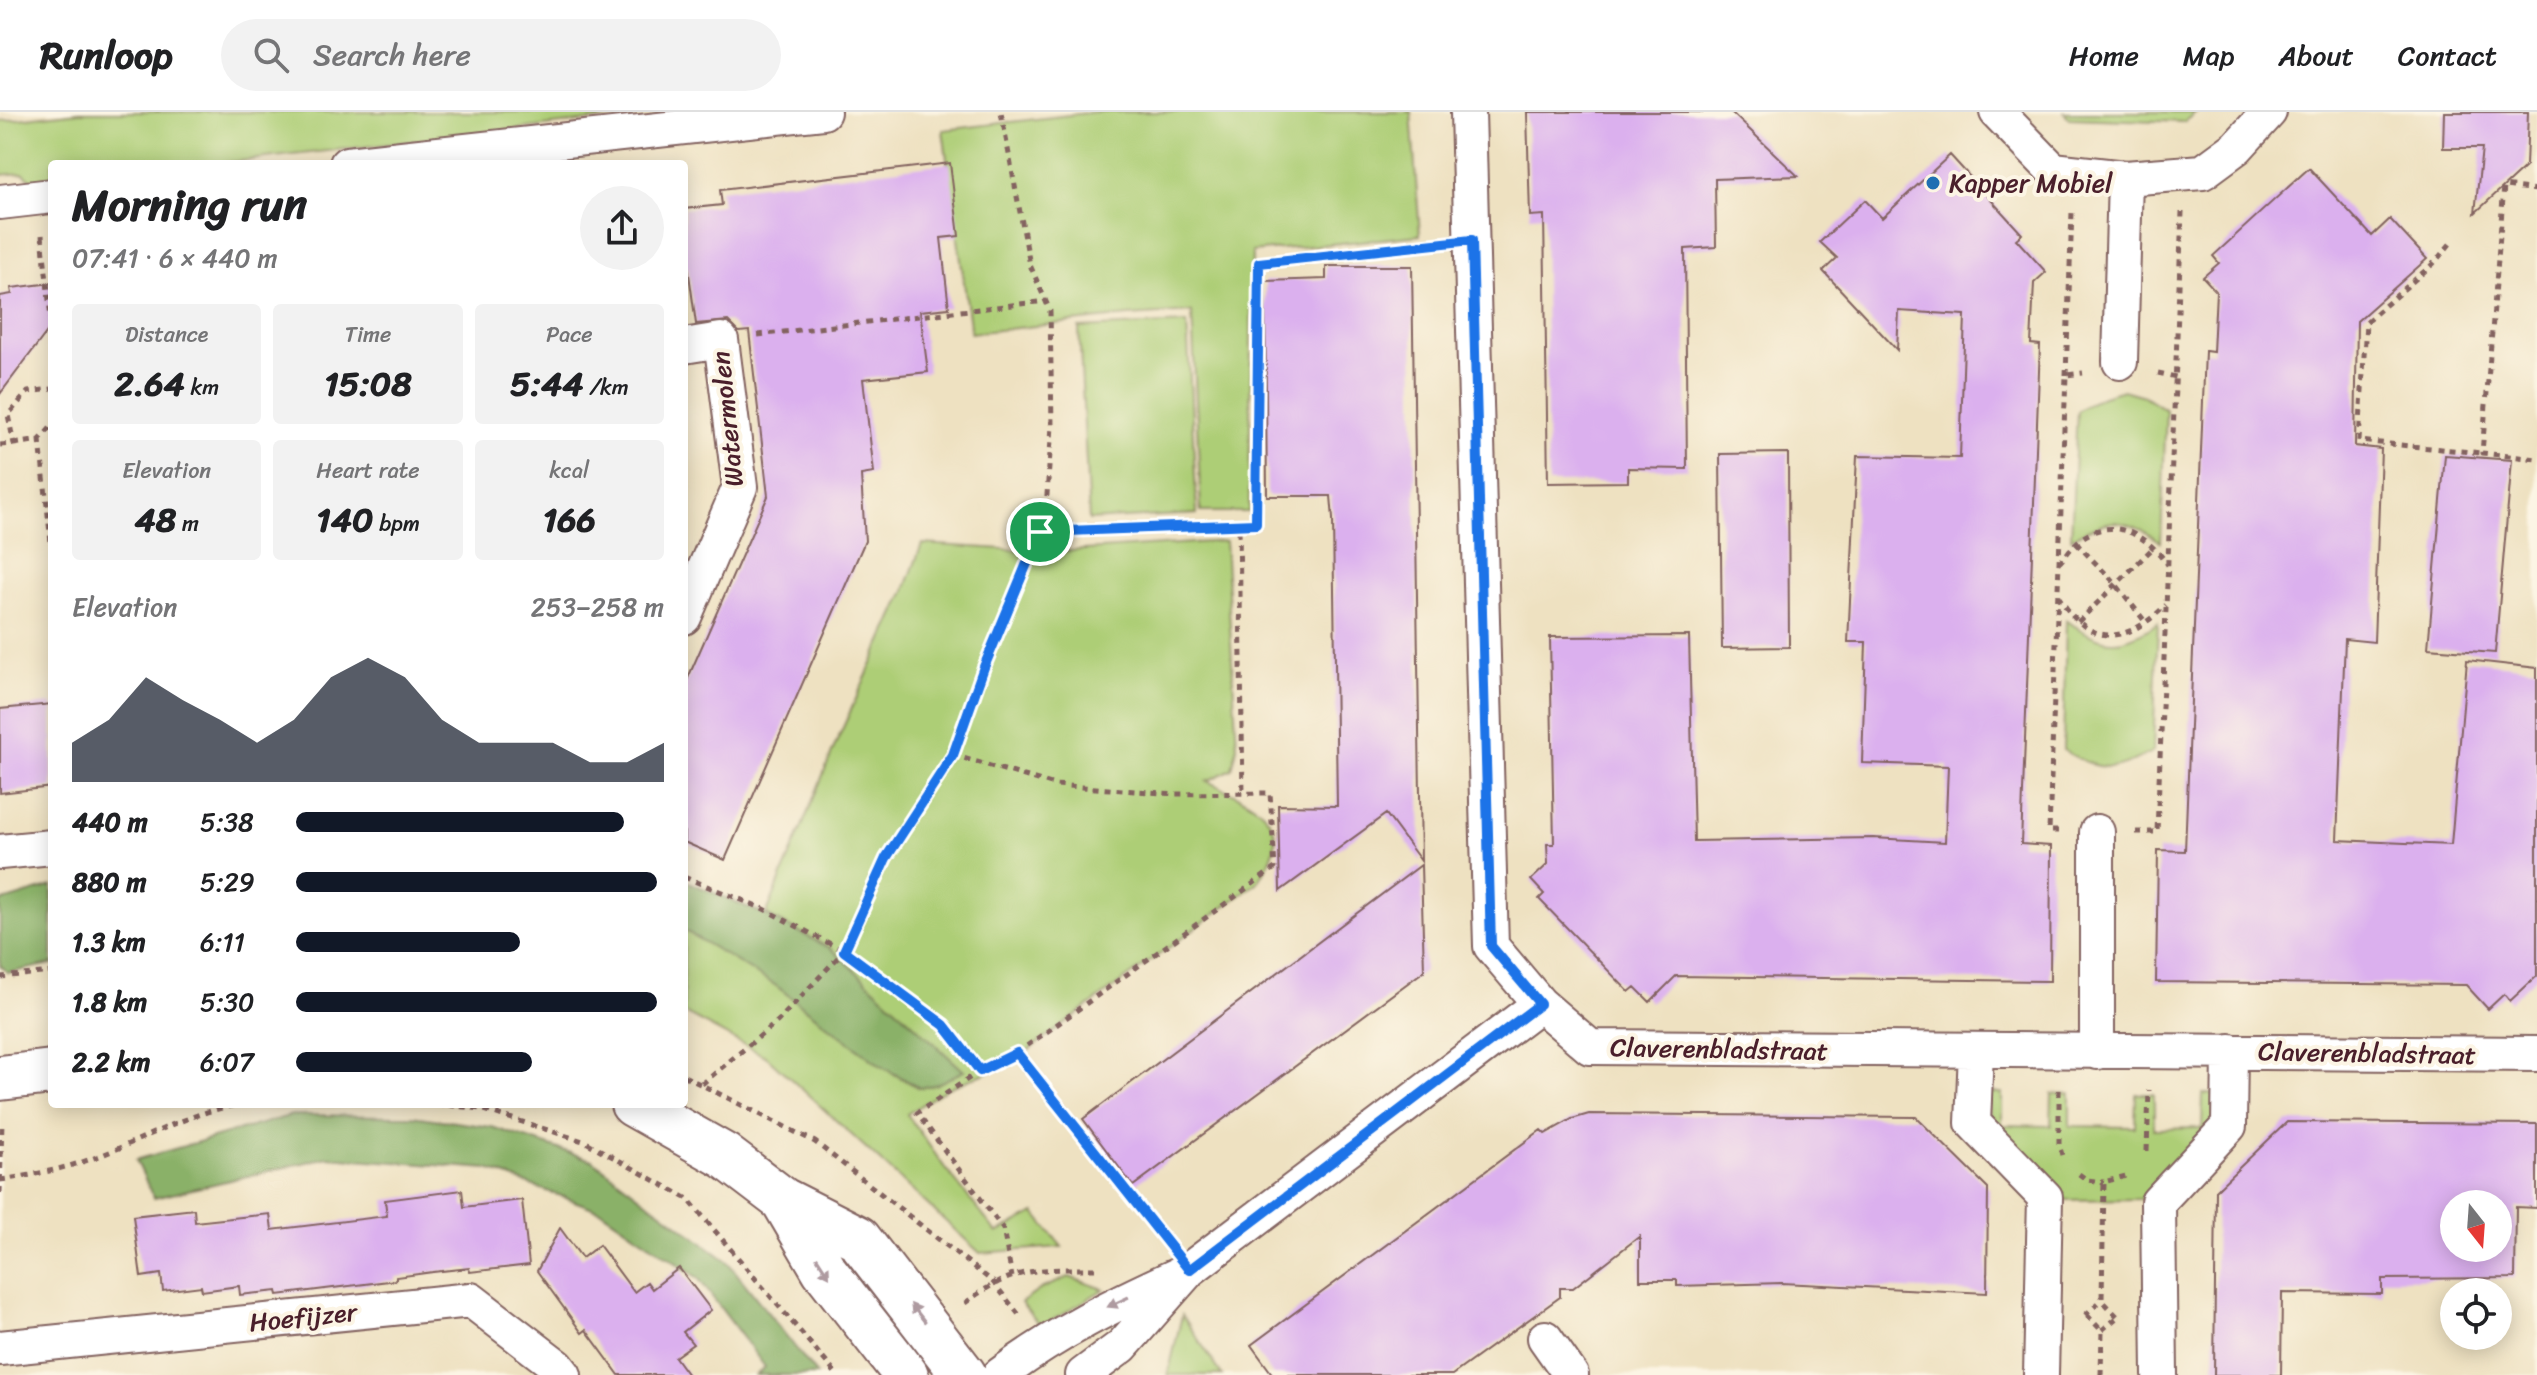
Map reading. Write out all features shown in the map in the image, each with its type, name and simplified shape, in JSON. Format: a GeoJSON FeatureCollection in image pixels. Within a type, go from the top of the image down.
{"type":"FeatureCollection","features":[{"type":"Feature","properties":{"kind":"street"},"geometry":{"type":"LineString","coordinates":[[419,160],[823,112]]}},
{"type":"Feature","properties":{"kind":"street","name":"Claverenbladstraat"},"geometry":{"type":"LineString","coordinates":[[1468,112],[1491,946],[1540,1004],[1590,1047],[2537,1054]]}},
{"type":"Feature","properties":{"kind":"street"},"geometry":{"type":"LineString","coordinates":[[1997,112],[2053,170],[2125,178],[2203,172],[2237,147],[2269,112]]}},
{"type":"Feature","properties":{"kind":"street"},"geometry":{"type":"LineString","coordinates":[[2120,362],[2125,178]]}},
{"type":"Feature","properties":{"kind":"street"},"geometry":{"type":"LineString","coordinates":[[0,202],[45,197]]}},
{"type":"Feature","properties":{"kind":"street","name":"Watermolen"},"geometry":{"type":"LineString","coordinates":[[688,345],[721,340],[740,487],[688,608]]}},
{"type":"Feature","properties":{"kind":"street"},"geometry":{"type":"LineString","coordinates":[[2097,832],[2097,1052]]}},
{"type":"Feature","properties":{"kind":"street"},"geometry":{"type":"LineString","coordinates":[[0,852],[48,847]]}},
{"type":"Feature","properties":{"kind":"street"},"geometry":{"type":"LineString","coordinates":[[1083,1375],[1122,1346],[1189,1270],[1540,1004]]}},
{"type":"Feature","properties":{"kind":"street"},"geometry":{"type":"LineString","coordinates":[[1976,1051],[1973,1123],[2045,1197],[2041,1375]]}},
{"type":"Feature","properties":{"kind":"street"},"geometry":{"type":"LineString","coordinates":[[2160,1375],[2158,1202],[2229,1126],[2230,1051]]}},
{"type":"Feature","properties":{"kind":"street"},"geometry":{"type":"LineString","coordinates":[[1,1096],[48,1074]]}},
{"type":"Feature","properties":{"kind":"street"},"geometry":{"type":"LineString","coordinates":[[640,1108],[725,1156],[783,1200],[858,1238],[964,1375]]}},
{"type":"Feature","properties":{"kind":"street"},"geometry":{"type":"LineString","coordinates":[[783,1200],[824,1270],[906,1375]]}},
{"type":"Feature","properties":{"kind":"street"},"geometry":{"type":"LineString","coordinates":[[1000,1375],[1041,1344],[1099,1311],[1189,1270]]}},
{"type":"Feature","properties":{"kind":"street","name":"Hoefijzer"},"geometry":{"type":"LineString","coordinates":[[12,1357],[471,1300],[557,1366],[564,1375]]}},
{"type":"Feature","properties":{"kind":"street"},"geometry":{"type":"LineString","coordinates":[[1545,1338],[1571,1375]]}},
{"type":"Feature","properties":{"kind":"path"},"geometry":{"type":"LineString","coordinates":[[702,1084],[778,1021],[844,951],[886,858],[953,755],[984,667],[1040,532],[1046,508],[1052,426],[1050,311],[1030,265],[1001,112]]}},
{"type":"Feature","properties":{"kind":"path"},"geometry":{"type":"LineString","coordinates":[[2073,172],[2049,831],[2097,832],[2157,832],[2184,174]]}},
{"type":"Feature","properties":{"kind":"path"},"geometry":{"type":"LineString","coordinates":[[2482,453],[2504,186],[2537,190]]}},
{"type":"Feature","properties":{"kind":"path"},"geometry":{"type":"LineString","coordinates":[[45,197],[48,253]]}},
{"type":"Feature","properties":{"kind":"path"},"geometry":{"type":"LineString","coordinates":[[1040,532],[1256,524],[1259,263],[1472,240]]}},
{"type":"Feature","properties":{"kind":"path"},"geometry":{"type":"LineString","coordinates":[[2450,244],[2434,263],[2366,322],[2359,441],[2537,459]]}},
{"type":"Feature","properties":{"kind":"path"},"geometry":{"type":"LineString","coordinates":[[721,340],[1046,301]]}},
{"type":"Feature","properties":{"kind":"path"},"geometry":{"type":"LineString","coordinates":[[2066,375],[2086,373],[2099,363],[2120,362],[2150,365],[2157,373],[2176,377]]}},
{"type":"Feature","properties":{"kind":"path"},"geometry":{"type":"LineString","coordinates":[[14,444],[8,415],[28,392],[48,390]]}},
{"type":"Feature","properties":{"kind":"path"},"geometry":{"type":"LineString","coordinates":[[0,445],[40,440],[48,431]]}},
{"type":"Feature","properties":{"kind":"path"},"geometry":{"type":"LineString","coordinates":[[40,440],[48,515]]}},
{"type":"Feature","properties":{"kind":"path"},"geometry":{"type":"LineString","coordinates":[[1239,526],[1243,794]]}},
{"type":"Feature","properties":{"kind":"path"},"geometry":{"type":"LineString","coordinates":[[2059,563],[2076,543],[2096,530],[2133,531],[2155,546],[2169,566]]}},
{"type":"Feature","properties":{"kind":"path"},"geometry":{"type":"LineString","coordinates":[[2076,543],[2115,583],[2147,624]]}},
{"type":"Feature","properties":{"kind":"path"},"geometry":{"type":"LineString","coordinates":[[2078,622],[2155,546]]}},
{"type":"Feature","properties":{"kind":"path"},"geometry":{"type":"LineString","coordinates":[[2058,596],[2078,622],[2100,634],[2123,635],[2147,624],[2167,604]]}},
{"type":"Feature","properties":{"kind":"path"},"geometry":{"type":"LineString","coordinates":[[953,755],[1055,785],[1176,794],[1270,793],[1275,868],[1017,1053],[980,1071],[917,1113],[1003,1229],[1012,1277]]}},
{"type":"Feature","properties":{"kind":"path"},"geometry":{"type":"LineString","coordinates":[[688,879],[762,908],[844,951],[944,1025],[980,1071]]}},
{"type":"Feature","properties":{"kind":"path"},"geometry":{"type":"LineString","coordinates":[[0,977],[48,972]]}},
{"type":"Feature","properties":{"kind":"path"},"geometry":{"type":"LineString","coordinates":[[2059,1051],[2059,1144],[2064,1162]]}},
{"type":"Feature","properties":{"kind":"path"},"geometry":{"type":"LineString","coordinates":[[1017,1053],[1189,1270]]}},
{"type":"Feature","properties":{"kind":"path"},"geometry":{"type":"LineString","coordinates":[[0,1193],[1,1096]]}},
{"type":"Feature","properties":{"kind":"path"},"geometry":{"type":"LineString","coordinates":[[0,1180],[39,1174],[106,1154],[173,1122],[230,1108]]}},
{"type":"Feature","properties":{"kind":"path"},"geometry":{"type":"LineString","coordinates":[[472,1108],[586,1142],[688,1199],[837,1375]]}},
{"type":"Feature","properties":{"kind":"path"},"geometry":{"type":"LineString","coordinates":[[2075,1171],[2087,1180],[2104,1182]]}},
{"type":"Feature","properties":{"kind":"path"},"geometry":{"type":"LineString","coordinates":[[2087,1315],[2102,1331],[2101,1375]]}},
{"type":"Feature","properties":{"kind":"green space"},"geometry":{"type":"Polygon","coordinates":[[[79,112],[667,112],[250,160],[48,160],[48,184],[36,185],[24,173],[0,175],[0,121],[79,112]]]}},
{"type":"Feature","properties":{"kind":"green space"},"geometry":{"type":"Polygon","coordinates":[[[1095,112],[1411,112],[1420,235],[1252,252],[1249,512],[1201,512],[1192,312],[971,333],[943,130],[1095,112]]]}},
{"type":"Feature","properties":{"kind":"green space"},"geometry":{"type":"Polygon","coordinates":[[[2064,112],[2196,112],[2184,122],[2069,118],[2064,112]]]}},
{"type":"Feature","properties":{"kind":"green space"},"geometry":{"type":"Polygon","coordinates":[[[1187,323],[1197,514],[1089,520],[1079,328],[1187,323]]]}},
{"type":"Feature","properties":{"kind":"green space"},"geometry":{"type":"Polygon","coordinates":[[[2123,390],[2144,396],[2166,410],[2161,542],[2137,527],[2117,522],[2096,526],[2071,538],[2077,411],[2100,397],[2123,390]]]}},
{"type":"Feature","properties":{"kind":"green space"},"geometry":{"type":"Polygon","coordinates":[[[1225,541],[1237,747],[1232,769],[1207,781],[1243,798],[1268,818],[1274,830],[1275,845],[1270,862],[1257,883],[1011,1063],[948,1088],[907,1114],[997,1233],[1035,1213],[1062,1247],[980,1253],[767,1057],[688,1015],[688,932],[775,985],[882,1067],[919,1088],[937,1084],[832,949],[766,915],[836,743],[904,593],[922,544],[1053,552],[1225,541]]]}},
{"type":"Feature","properties":{"kind":"green space"},"geometry":{"type":"Polygon","coordinates":[[[2066,620],[2091,635],[2112,641],[2133,637],[2158,623],[2153,751],[2128,763],[2108,767],[2087,763],[2063,750],[2066,620]]]}},
{"type":"Feature","properties":{"kind":"green space"},"geometry":{"type":"Polygon","coordinates":[[[688,882],[766,915],[832,949],[964,1071],[920,1088],[882,1067],[775,985],[688,932],[688,882]]]}},
{"type":"Feature","properties":{"kind":"green space"},"geometry":{"type":"Polygon","coordinates":[[[48,887],[48,965],[8,973],[0,965],[0,902],[48,887]]]}},
{"type":"Feature","properties":{"kind":"green space"},"geometry":{"type":"Polygon","coordinates":[[[1988,1093],[2002,1093],[2002,1125],[2051,1126],[2052,1094],[2070,1093],[2070,1126],[2135,1127],[2136,1094],[2154,1094],[2154,1129],[2202,1128],[2203,1094],[2216,1094],[2215,1124],[2144,1199],[2062,1200],[2059,1188],[1990,1125],[1988,1093]]]}},
{"type":"Feature","properties":{"kind":"green space"},"geometry":{"type":"Polygon","coordinates":[[[292,1115],[412,1116],[492,1127],[592,1160],[727,1261],[817,1375],[756,1375],[765,1367],[698,1278],[601,1211],[488,1169],[328,1157],[154,1198],[136,1160],[292,1115]]]}},
{"type":"Feature","properties":{"kind":"green space"},"geometry":{"type":"Polygon","coordinates":[[[1069,1277],[1104,1289],[1041,1327],[1021,1303],[1041,1289],[1069,1277]]]}},
{"type":"Feature","properties":{"kind":"green space"},"geometry":{"type":"Polygon","coordinates":[[[1182,1315],[1222,1375],[1168,1375],[1182,1315]]]}},
{"type":"Feature","properties":{"kind":"building"},"geometry":{"type":"Polygon","coordinates":[[[1527,112],[1731,112],[1798,176],[1715,179],[1716,247],[1685,249],[1687,469],[1628,468],[1628,482],[1548,483],[1544,215],[1530,216],[1527,112]]]}},
{"type":"Feature","properties":{"kind":"building"},"geometry":{"type":"Polygon","coordinates":[[[2444,112],[2528,112],[2526,166],[2475,213],[2482,148],[2443,148],[2444,112]]]}},
{"type":"Feature","properties":{"kind":"building"},"geometry":{"type":"Polygon","coordinates":[[[1950,155],[2022,234],[2016,239],[2046,272],[2034,283],[2031,344],[2040,345],[2021,844],[2051,846],[2050,981],[1676,976],[1650,1002],[1635,987],[1629,992],[1539,899],[1544,894],[1531,880],[1548,864],[1547,844],[1554,844],[1550,637],[1689,636],[1694,841],[1873,838],[1945,842],[1948,766],[1862,763],[1866,642],[1848,642],[1857,456],[1960,458],[1965,315],[1899,311],[1897,350],[1823,271],[1837,258],[1820,242],[1865,200],[1882,218],[1950,155]]]}},
{"type":"Feature","properties":{"kind":"building"},"geometry":{"type":"Polygon","coordinates":[[[950,163],[959,236],[941,238],[949,308],[920,311],[928,372],[863,379],[874,473],[861,475],[865,541],[725,860],[688,844],[688,678],[768,496],[749,331],[739,332],[728,321],[696,324],[688,267],[688,209],[722,205],[720,190],[950,163]]]}},
{"type":"Feature","properties":{"kind":"building"},"geometry":{"type":"Polygon","coordinates":[[[2309,168],[2372,236],[2390,219],[2427,259],[2357,321],[2355,446],[2381,449],[2374,642],[2345,639],[2337,840],[2451,845],[2467,660],[2537,668],[2537,976],[2510,1001],[2504,994],[2488,1009],[2466,985],[2156,982],[2158,850],[2185,851],[2205,351],[2213,352],[2216,291],[2203,277],[2219,263],[2213,256],[2309,168]]]}},
{"type":"Feature","properties":{"kind":"building"},"geometry":{"type":"Polygon","coordinates":[[[1326,266],[1412,266],[1421,861],[1386,814],[1280,891],[1278,805],[1337,806],[1333,519],[1331,496],[1267,496],[1265,281],[1326,279],[1326,266]]]}},
{"type":"Feature","properties":{"kind":"building"},"geometry":{"type":"Polygon","coordinates":[[[48,283],[48,330],[0,394],[0,296],[12,294],[11,288],[48,283]]]}},
{"type":"Feature","properties":{"kind":"building"},"geometry":{"type":"Polygon","coordinates":[[[1788,453],[1789,647],[1722,648],[1720,454],[1788,453]]]}},
{"type":"Feature","properties":{"kind":"building"},"geometry":{"type":"Polygon","coordinates":[[[2445,455],[2512,460],[2495,653],[2428,648],[2445,455]]]}},
{"type":"Feature","properties":{"kind":"building"},"geometry":{"type":"Polygon","coordinates":[[[48,704],[48,787],[0,793],[0,709],[48,704]]]}},
{"type":"Feature","properties":{"kind":"building"},"geometry":{"type":"Polygon","coordinates":[[[1421,865],[1424,971],[1133,1186],[1083,1119],[1421,865]]]}},
{"type":"Feature","properties":{"kind":"building"},"geometry":{"type":"Polygon","coordinates":[[[1589,1114],[1916,1117],[1988,1188],[1987,1293],[1782,1283],[1677,1286],[1677,1280],[1640,1280],[1640,1236],[1573,1288],[1560,1288],[1560,1297],[1452,1375],[1273,1375],[1251,1345],[1541,1130],[1545,1134],[1572,1119],[1589,1114]]]}},
{"type":"Feature","properties":{"kind":"building"},"geometry":{"type":"Polygon","coordinates":[[[2287,1122],[2537,1124],[2537,1208],[2516,1207],[2515,1278],[2382,1279],[2382,1294],[2282,1293],[2281,1375],[2214,1375],[2216,1190],[2287,1122]]]}},
{"type":"Feature","properties":{"kind":"building"},"geometry":{"type":"Polygon","coordinates":[[[462,1190],[464,1207],[522,1200],[529,1265],[470,1272],[469,1268],[433,1272],[396,1277],[396,1280],[278,1295],[277,1291],[240,1295],[239,1286],[202,1291],[201,1286],[163,1291],[161,1274],[141,1277],[133,1216],[194,1209],[195,1222],[270,1214],[272,1230],[387,1216],[385,1200],[462,1190]]]}},
{"type":"Feature","properties":{"kind":"building"},"geometry":{"type":"Polygon","coordinates":[[[560,1228],[582,1258],[599,1245],[634,1292],[647,1282],[652,1289],[679,1268],[711,1310],[683,1332],[693,1344],[675,1357],[688,1375],[619,1375],[586,1330],[582,1333],[537,1271],[560,1228]]]}},
{"type":"Feature","properties":{"kind":"place","name":"Kapper Mobiel"},"geometry":{"type":"Point","coordinates":[1933,183]}},
{"type":"Feature","properties":{"kind":"route"},"geometry":{"type":"LineString","coordinates":[[1472,240],[1491,946],[1540,1004],[1189,1270],[1017,1053],[980,1071],[944,1025],[844,951],[886,858],[953,755],[984,667],[1040,532],[1256,524],[1259,263],[1472,240]]}}]}
